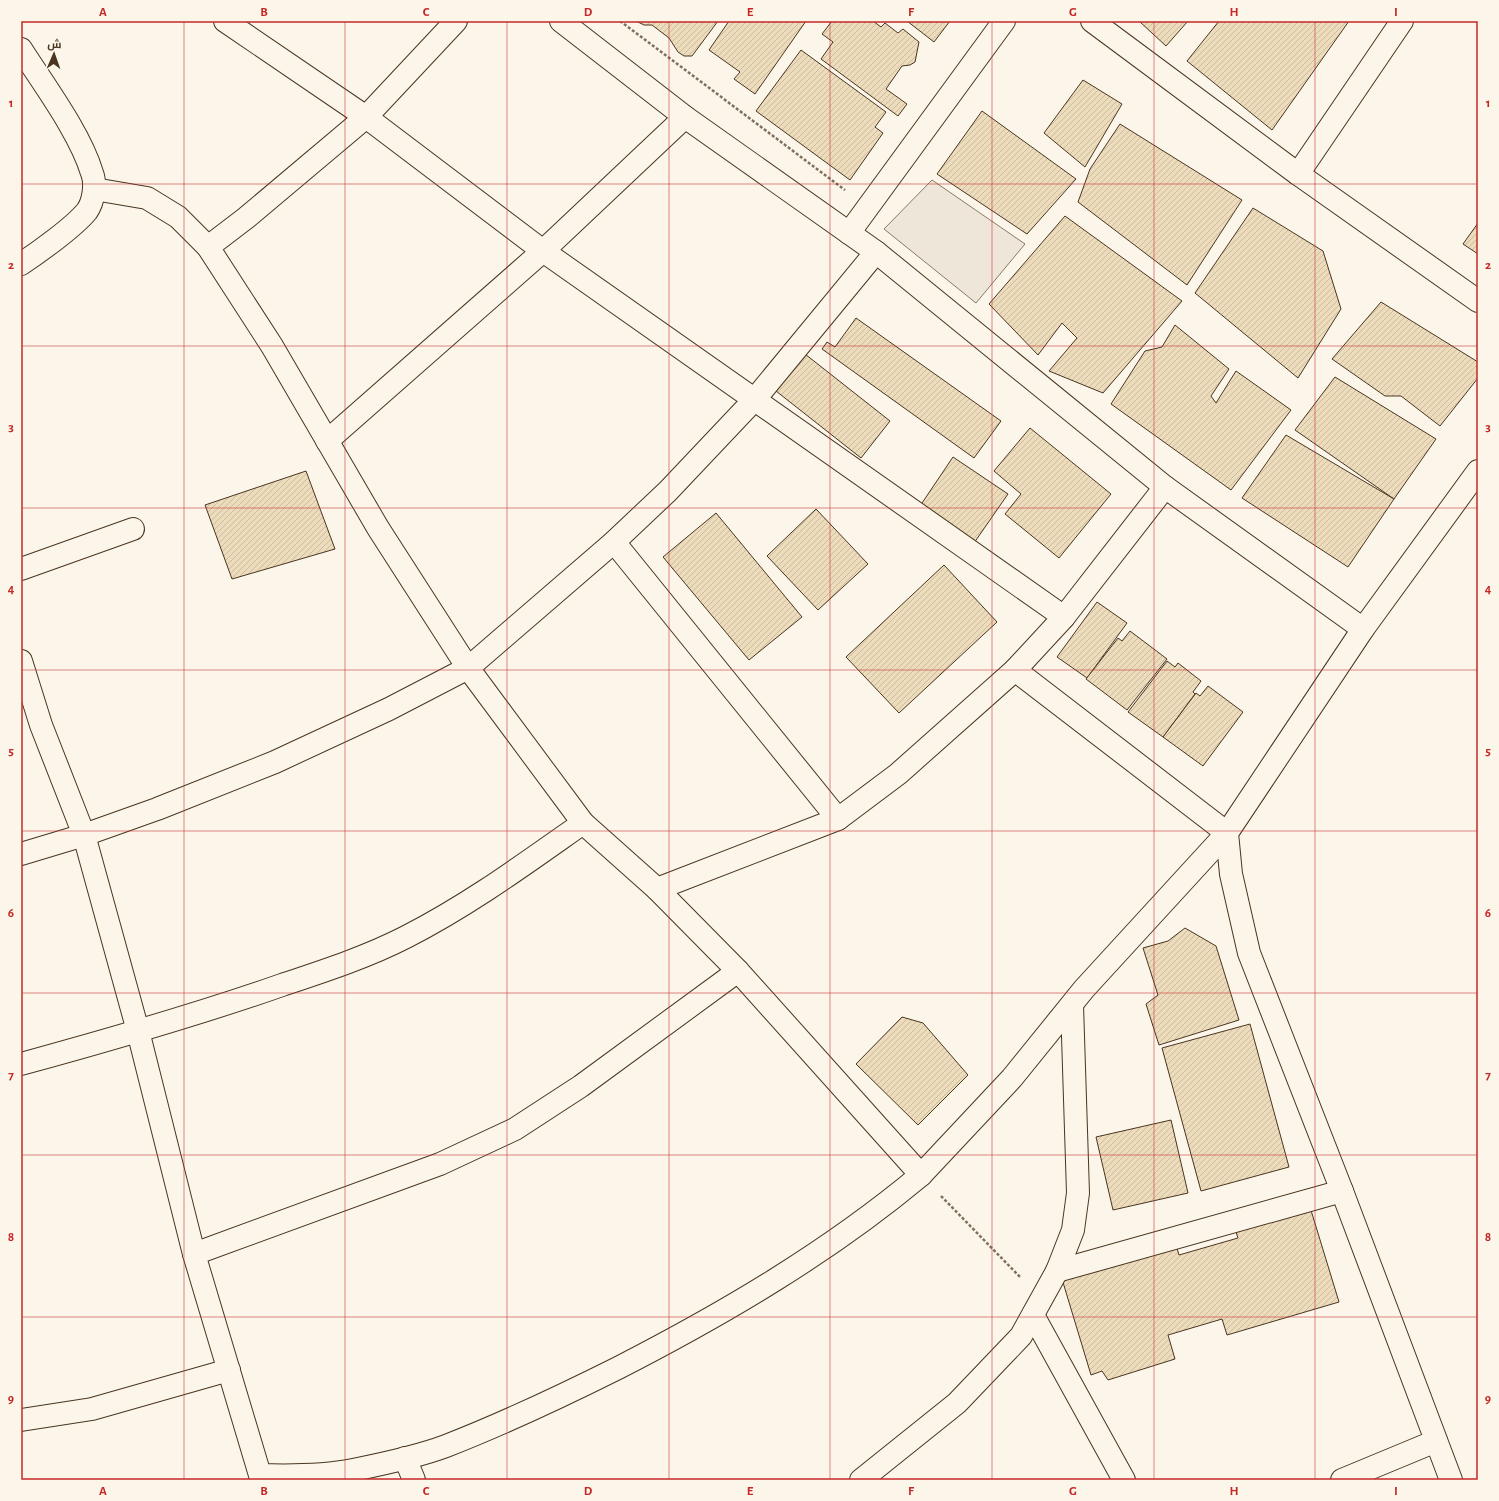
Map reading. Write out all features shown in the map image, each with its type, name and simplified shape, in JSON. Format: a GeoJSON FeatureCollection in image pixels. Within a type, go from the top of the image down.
{"type":"FeatureCollection","features":[{"type":"Feature","properties":{"kind":"street"},"geometry":{"type":"LineString","coordinates":[[225,21],[366,117],[543,251],[1064,617]]}},
{"type":"Feature","properties":{"kind":"street"},"geometry":{"type":"LineString","coordinates":[[208,247],[246,218],[366,117],[456,21]]}},
{"type":"Feature","properties":{"kind":"street"},"geometry":{"type":"LineString","coordinates":[[561,21],[685,117],[876,252],[1165,487],[1363,629]]}},
{"type":"Feature","properties":{"kind":"street"},"geometry":{"type":"LineString","coordinates":[[849,233],[1004,21]]}},
{"type":"Feature","properties":{"kind":"street"},"geometry":{"type":"LineString","coordinates":[[1092,21],[1298,174],[1478,301]]}},
{"type":"Feature","properties":{"kind":"street"},"geometry":{"type":"LineString","coordinates":[[1298,174],[1402,21]]}},
{"type":"Feature","properties":{"kind":"street"},"geometry":{"type":"LineString","coordinates":[[21,49],[78,141],[93,174],[94,189],[88,210],[56,238],[21,264]]}},
{"type":"Feature","properties":{"kind":"street"},"geometry":{"type":"LineString","coordinates":[[327,441],[543,251],[685,117]]}},
{"type":"Feature","properties":{"kind":"street"},"geometry":{"type":"LineString","coordinates":[[94,189],[147,198],[178,216],[208,247],[272,346],[378,528],[468,668],[583,822],[657,889],[738,971],[921,1175]]}},
{"type":"Feature","properties":{"kind":"street"},"geometry":{"type":"LineString","coordinates":[[21,854],[84,835],[157,809],[274,762],[389,709],[468,668],[614,542],[668,491],[755,399],[876,252]]}},
{"type":"Feature","properties":{"kind":"street"},"geometry":{"type":"LineString","coordinates":[[21,661],[41,725],[84,835],[138,1031],[194,1254],[229,1370],[259,1478],[351,1470],[405,1458],[445,1446],[559,1398],[674,1339],[778,1280],[877,1212],[921,1175],[1012,1078],[1072,1005],[1227,833],[1363,629],[1478,471]]}},
{"type":"Feature","properties":{"kind":"street"},"geometry":{"type":"LineString","coordinates":[[657,889],[838,819],[898,774],[1015,670],[1064,617],[1165,487]]}},
{"type":"Feature","properties":{"kind":"street"},"geometry":{"type":"LineString","coordinates":[[21,569],[133,529]]}},
{"type":"Feature","properties":{"kind":"street"},"geometry":{"type":"LineString","coordinates":[[614,542],[838,819]]}},
{"type":"Feature","properties":{"kind":"street"},"geometry":{"type":"LineString","coordinates":[[1015,670],[1227,833],[1231,874],[1249,953],[1342,1191],[1450,1480]]}},
{"type":"Feature","properties":{"kind":"street"},"geometry":{"type":"LineString","coordinates":[[21,1064],[138,1031],[337,966],[405,938],[455,910],[510,874],[583,822]]}},
{"type":"Feature","properties":{"kind":"street"},"geometry":{"type":"LineString","coordinates":[[194,1254],[440,1164],[515,1130],[581,1086],[738,971]]}},
{"type":"Feature","properties":{"kind":"street"},"geometry":{"type":"LineString","coordinates":[[860,1480],[957,1403],[1021,1336],[1057,1271],[1073,1230],[1078,1193],[1072,1005]]}},
{"type":"Feature","properties":{"kind":"street"},"geometry":{"type":"LineString","coordinates":[[1057,1271],[1342,1191]]}},
{"type":"Feature","properties":{"kind":"street"},"geometry":{"type":"LineString","coordinates":[[1037,1308],[1124,1480]]}},
{"type":"Feature","properties":{"kind":"street"},"geometry":{"type":"LineString","coordinates":[[21,1420],[92,1409],[229,1370]]}},
{"type":"Feature","properties":{"kind":"street"},"geometry":{"type":"LineString","coordinates":[[1342,1480],[1436,1441]]}},
{"type":"Feature","properties":{"kind":"street"},"geometry":{"type":"LineString","coordinates":[[405,1458],[414,1480]]}},
{"type":"Feature","properties":{"kind":"path"},"geometry":{"type":"LineString","coordinates":[[620,21],[850,194]]}},
{"type":"Feature","properties":{"kind":"path"},"geometry":{"type":"LineString","coordinates":[[921,1175],[1037,1308]]}},
{"type":"Feature","properties":{"kind":"shaded area"},"geometry":{"type":"Polygon","coordinates":[[[932,180],[1025,244],[976,303],[884,229],[932,180]]]}},
{"type":"Feature","properties":{"kind":"building"},"geometry":{"type":"Polygon","coordinates":[[[636,21],[718,21],[692,56],[684,56],[678,52],[669,38],[652,25],[644,25],[636,21]]]}},
{"type":"Feature","properties":{"kind":"building"},"geometry":{"type":"Polygon","coordinates":[[[729,21],[806,21],[755,94],[734,79],[740,72],[709,50],[729,21]]]}},
{"type":"Feature","properties":{"kind":"building"},"geometry":{"type":"Polygon","coordinates":[[[832,21],[873,21],[881,27],[885,23],[898,33],[903,29],[919,42],[915,62],[910,65],[902,66],[886,89],[907,104],[898,116],[821,59],[833,42],[822,34],[832,21]]]}},
{"type":"Feature","properties":{"kind":"building"},"geometry":{"type":"Polygon","coordinates":[[[907,21],[950,21],[934,42],[907,21]]]}},
{"type":"Feature","properties":{"kind":"building"},"geometry":{"type":"Polygon","coordinates":[[[1139,21],[1188,21],[1166,46],[1139,21]]]}},
{"type":"Feature","properties":{"kind":"building"},"geometry":{"type":"Polygon","coordinates":[[[1219,21],[1349,21],[1272,130],[1187,61],[1219,21]]]}},
{"type":"Feature","properties":{"kind":"building"},"geometry":{"type":"Polygon","coordinates":[[[801,50],[886,112],[875,127],[883,133],[850,180],[756,111],[801,50]]]}},
{"type":"Feature","properties":{"kind":"building"},"geometry":{"type":"Polygon","coordinates":[[[1083,80],[1122,104],[1085,167],[1044,133],[1083,80]]]}},
{"type":"Feature","properties":{"kind":"building"},"geometry":{"type":"Polygon","coordinates":[[[982,111],[1076,179],[1027,234],[937,174],[982,111]]]}},
{"type":"Feature","properties":{"kind":"building"},"geometry":{"type":"Polygon","coordinates":[[[1120,124],[1242,200],[1187,285],[1078,202],[1090,169],[1120,124]]]}},
{"type":"Feature","properties":{"kind":"building"},"geometry":{"type":"Polygon","coordinates":[[[1253,208],[1323,251],[1341,309],[1298,378],[1195,293],[1253,208]]]}},
{"type":"Feature","properties":{"kind":"building"},"geometry":{"type":"Polygon","coordinates":[[[1065,216],[1182,301],[1103,393],[1049,371],[1077,338],[1062,323],[1038,355],[989,304],[1065,216]]]}},
{"type":"Feature","properties":{"kind":"building"},"geometry":{"type":"Polygon","coordinates":[[[1478,223],[1478,254],[1463,244],[1478,223]]]}},
{"type":"Feature","properties":{"kind":"building"},"geometry":{"type":"Polygon","coordinates":[[[1381,302],[1478,362],[1478,378],[1440,426],[1401,396],[1385,396],[1332,359],[1381,302]]]}},
{"type":"Feature","properties":{"kind":"building"},"geometry":{"type":"Polygon","coordinates":[[[856,318],[1001,421],[974,458],[822,349],[827,342],[835,347],[856,318]]]}},
{"type":"Feature","properties":{"kind":"building"},"geometry":{"type":"Polygon","coordinates":[[[1175,325],[1229,369],[1211,396],[1216,403],[1236,371],[1291,410],[1231,490],[1111,404],[1145,351],[1162,347],[1175,325]]]}},
{"type":"Feature","properties":{"kind":"building"},"geometry":{"type":"Polygon","coordinates":[[[805,354],[890,421],[861,458],[776,391],[805,354]]]}},
{"type":"Feature","properties":{"kind":"building"},"geometry":{"type":"Polygon","coordinates":[[[1335,377],[1436,439],[1394,499],[1295,430],[1335,377]]]}},
{"type":"Feature","properties":{"kind":"building"},"geometry":{"type":"Polygon","coordinates":[[[1030,428],[1111,494],[1059,558],[1005,514],[1021,494],[994,471],[1030,428]]]}},
{"type":"Feature","properties":{"kind":"building"},"geometry":{"type":"Polygon","coordinates":[[[1286,435],[1394,499],[1348,567],[1242,498],[1286,435]]]}},
{"type":"Feature","properties":{"kind":"building"},"geometry":{"type":"Polygon","coordinates":[[[953,457],[1008,494],[974,543],[920,506],[953,457]]]}},
{"type":"Feature","properties":{"kind":"building"},"geometry":{"type":"Polygon","coordinates":[[[306,471],[335,549],[232,579],[205,505],[306,471]]]}},
{"type":"Feature","properties":{"kind":"building"},"geometry":{"type":"Polygon","coordinates":[[[816,509],[868,564],[818,610],[767,556],[816,509]]]}},
{"type":"Feature","properties":{"kind":"building"},"geometry":{"type":"Polygon","coordinates":[[[716,513],[802,617],[749,660],[663,557],[716,513]]]}},
{"type":"Feature","properties":{"kind":"building"},"geometry":{"type":"Polygon","coordinates":[[[944,565],[997,622],[899,713],[846,657],[944,565]]]}},
{"type":"Feature","properties":{"kind":"building"},"geometry":{"type":"Polygon","coordinates":[[[1097,602],[1127,623],[1087,678],[1057,657],[1097,602]]]}},
{"type":"Feature","properties":{"kind":"building"},"geometry":{"type":"Polygon","coordinates":[[[1130,631],[1167,659],[1127,710],[1086,679],[1118,638],[1122,641],[1130,631]]]}},
{"type":"Feature","properties":{"kind":"building"},"geometry":{"type":"Polygon","coordinates":[[[1167,661],[1175,667],[1178,663],[1201,681],[1193,692],[1195,694],[1163,737],[1128,712],[1167,661]]]}},
{"type":"Feature","properties":{"kind":"building"},"geometry":{"type":"Polygon","coordinates":[[[1208,686],[1243,712],[1203,766],[1163,737],[1196,693],[1200,696],[1208,686]]]}},
{"type":"Feature","properties":{"kind":"building"},"geometry":{"type":"Polygon","coordinates":[[[1185,928],[1216,946],[1239,1020],[1159,1045],[1146,1004],[1158,995],[1143,948],[1168,941],[1185,928]]]}},
{"type":"Feature","properties":{"kind":"building"},"geometry":{"type":"Polygon","coordinates":[[[902,1017],[923,1023],[968,1075],[918,1125],[856,1064],[902,1017]]]}},
{"type":"Feature","properties":{"kind":"building"},"geometry":{"type":"Polygon","coordinates":[[[1250,1024],[1289,1167],[1201,1191],[1162,1048],[1250,1024]]]}},
{"type":"Feature","properties":{"kind":"building"},"geometry":{"type":"Polygon","coordinates":[[[1171,1120],[1188,1193],[1113,1210],[1096,1137],[1171,1120]]]}},
{"type":"Feature","properties":{"kind":"building"},"geometry":{"type":"Polygon","coordinates":[[[1310,1207],[1339,1302],[1227,1335],[1222,1319],[1168,1335],[1175,1359],[1108,1380],[1102,1371],[1091,1375],[1062,1279],[1176,1245],[1179,1255],[1238,1238],[1235,1229],[1310,1207]]]}}]}
